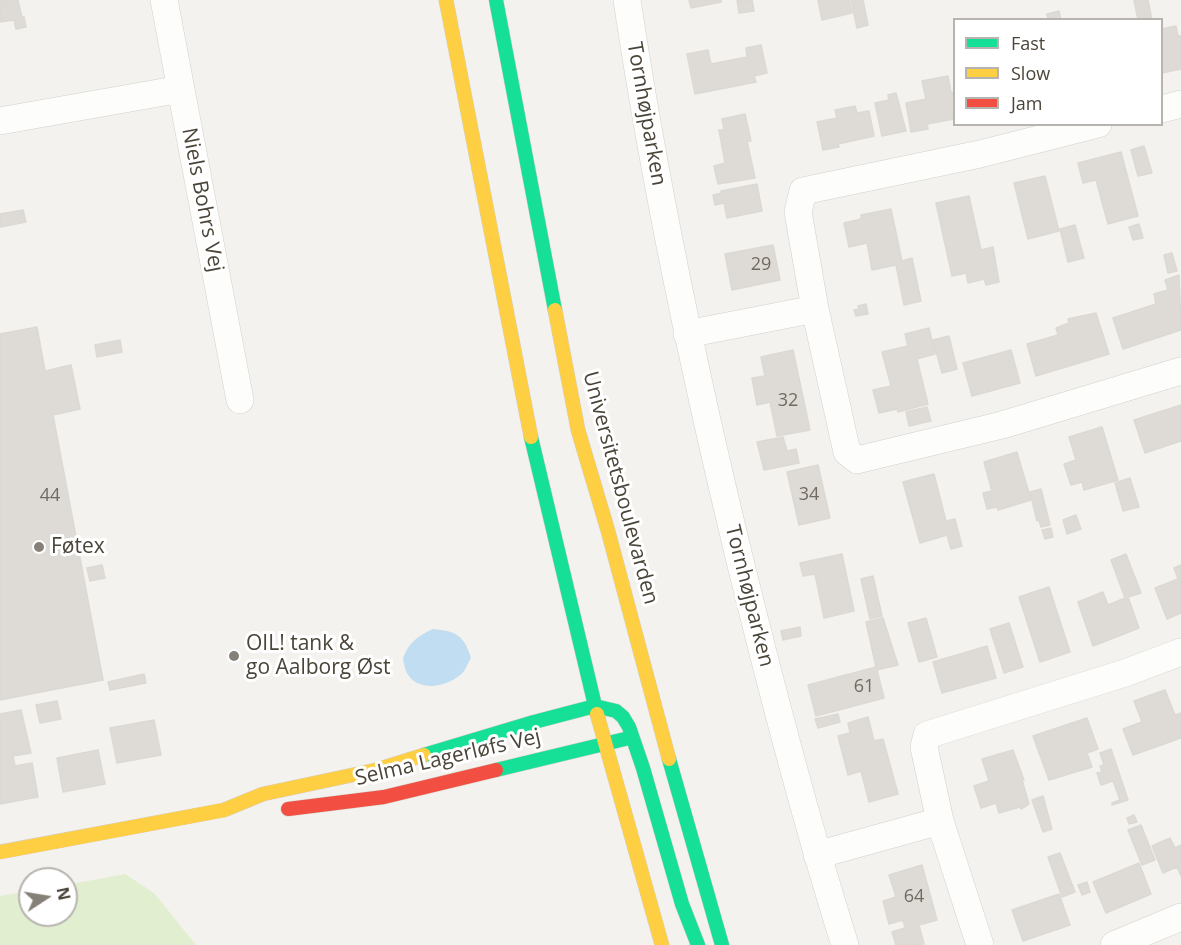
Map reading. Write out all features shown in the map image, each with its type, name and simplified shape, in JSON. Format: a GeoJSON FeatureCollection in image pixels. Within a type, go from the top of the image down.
{"type":"FeatureCollection","features":[{"type":"Feature","properties":{"kind":"main road"},"geometry":{"type":"LineString","coordinates":[[446,0],[536,462],[604,744],[662,945]]}},
{"type":"Feature","properties":{"kind":"main road","name":"Universitetsboulevarden"},"geometry":{"type":"LineString","coordinates":[[496,0],[578,430],[722,945]]}},
{"type":"Feature","properties":{"kind":"main road"},"geometry":{"type":"LineString","coordinates":[[444,64],[450,17]]}},
{"type":"Feature","properties":{"kind":"main road"},"geometry":{"type":"LineString","coordinates":[[633,737],[646,724],[653,696]]}},
{"type":"Feature","properties":{"kind":"main road"},"geometry":{"type":"LineString","coordinates":[[534,722],[558,702]]}},
{"type":"Feature","properties":{"kind":"main road"},"geometry":{"type":"LineString","coordinates":[[595,706],[616,711],[623,717],[633,737],[682,904],[698,945]]}},
{"type":"Feature","properties":{"kind":"main road","name":"Selma Lagerløfs Vej"},"geometry":{"type":"LineString","coordinates":[[0,852],[224,810],[263,794],[376,770],[595,706]]}},
{"type":"Feature","properties":{"kind":"main road","name":"Selma Lagerløfs Vej"},"geometry":{"type":"LineString","coordinates":[[274,811],[384,797],[633,737]]}},
{"type":"Feature","properties":{"kind":"main road","name":"Selma Lagerløfs Vej"},"geometry":{"type":"LineString","coordinates":[[224,810],[253,812]]}},
{"type":"Feature","properties":{"kind":"street","name":"Niels Bohrs Vej"},"geometry":{"type":"LineString","coordinates":[[164,0],[240,400]]}},
{"type":"Feature","properties":{"kind":"street","name":"Tornhøjparken"},"geometry":{"type":"LineString","coordinates":[[627,0],[639,79],[687,334],[752,609],[817,855],[845,945]]}},
{"type":"Feature","properties":{"kind":"street"},"geometry":{"type":"LineString","coordinates":[[0,121],[181,89]]}},
{"type":"Feature","properties":{"kind":"street"},"geometry":{"type":"LineString","coordinates":[[1163,108],[1181,104]]}},
{"type":"Feature","properties":{"kind":"street"},"geometry":{"type":"LineString","coordinates":[[1090,126],[980,154],[803,191],[798,212],[815,309],[847,452],[857,460],[1002,425],[1181,371]]}},
{"type":"Feature","properties":{"kind":"street"},"geometry":{"type":"LineString","coordinates":[[687,334],[815,309]]}},
{"type":"Feature","properties":{"kind":"street"},"geometry":{"type":"LineString","coordinates":[[980,945],[940,821],[924,747],[927,735],[1125,673],[1181,652]]}},
{"type":"Feature","properties":{"kind":"street"},"geometry":{"type":"LineString","coordinates":[[817,855],[940,821]]}},
{"type":"Feature","properties":{"kind":"street"},"geometry":{"type":"LineString","coordinates":[[1114,945],[1181,917]]}},
{"type":"Feature","properties":{"kind":"green space"},"geometry":{"type":"Polygon","coordinates":[[[125,874],[154,893],[196,945],[0,945],[0,896],[18,893],[18,927],[78,927],[78,883],[125,874]]]}},
{"type":"Feature","properties":{"kind":"water"},"geometry":{"type":"Polygon","coordinates":[[[433,629],[448,631],[462,639],[471,658],[459,676],[444,684],[429,686],[414,681],[409,676],[403,658],[415,640],[433,629]]]}},
{"type":"Feature","properties":{"kind":"building"},"geometry":{"type":"Polygon","coordinates":[[[0,0],[18,0],[26,27],[16,29],[14,20],[0,22],[0,0]]]}},
{"type":"Feature","properties":{"kind":"building"},"geometry":{"type":"Polygon","coordinates":[[[689,0],[721,0],[721,2],[691,8],[689,0]]]}},
{"type":"Feature","properties":{"kind":"building"},"geometry":{"type":"Polygon","coordinates":[[[737,0],[752,0],[754,11],[739,13],[737,0]]]}},
{"type":"Feature","properties":{"kind":"building"},"geometry":{"type":"Polygon","coordinates":[[[818,0],[849,0],[852,13],[822,20],[818,0]]]}},
{"type":"Feature","properties":{"kind":"building"},"geometry":{"type":"Polygon","coordinates":[[[851,0],[863,0],[868,25],[857,28],[851,0]]]}},
{"type":"Feature","properties":{"kind":"building"},"geometry":{"type":"Polygon","coordinates":[[[1134,0],[1148,0],[1152,18],[1138,18],[1134,0]]]}},
{"type":"Feature","properties":{"kind":"building"},"geometry":{"type":"Polygon","coordinates":[[[1059,11],[1061,18],[1048,18],[1047,14],[1059,11]]]}},
{"type":"Feature","properties":{"kind":"building"},"geometry":{"type":"Polygon","coordinates":[[[1176,26],[1178,36],[1181,36],[1181,69],[1163,73],[1163,29],[1176,26]]]}},
{"type":"Feature","properties":{"kind":"building"},"geometry":{"type":"Polygon","coordinates":[[[761,45],[767,73],[754,76],[756,82],[695,94],[687,54],[708,50],[711,64],[747,57],[746,48],[761,45]]]}},
{"type":"Feature","properties":{"kind":"building"},"geometry":{"type":"Polygon","coordinates":[[[948,76],[951,93],[953,92],[953,119],[927,124],[928,129],[911,132],[906,103],[926,99],[922,81],[948,76]]]}},
{"type":"Feature","properties":{"kind":"building"},"geometry":{"type":"Polygon","coordinates":[[[896,93],[906,131],[882,136],[875,103],[889,100],[888,95],[896,93]]]}},
{"type":"Feature","properties":{"kind":"building"},"geometry":{"type":"Polygon","coordinates":[[[855,106],[857,113],[869,111],[874,136],[838,144],[839,147],[823,150],[817,122],[837,118],[835,110],[855,106]]]}},
{"type":"Feature","properties":{"kind":"building"},"geometry":{"type":"Polygon","coordinates":[[[745,114],[751,141],[747,141],[755,178],[718,184],[714,166],[725,163],[719,130],[724,130],[722,119],[745,114]]]}},
{"type":"Feature","properties":{"kind":"building"},"geometry":{"type":"Polygon","coordinates":[[[1144,146],[1152,173],[1138,176],[1131,150],[1144,146]]]}},
{"type":"Feature","properties":{"kind":"building"},"geometry":{"type":"Polygon","coordinates":[[[1121,152],[1138,216],[1108,224],[1096,180],[1083,183],[1078,163],[1121,152]]]}},
{"type":"Feature","properties":{"kind":"building"},"geometry":{"type":"Polygon","coordinates":[[[1045,176],[1059,231],[1028,239],[1014,183],[1045,176]]]}},
{"type":"Feature","properties":{"kind":"building"},"geometry":{"type":"Polygon","coordinates":[[[757,184],[762,211],[727,218],[724,203],[715,205],[713,195],[722,193],[721,191],[757,184]]]}},
{"type":"Feature","properties":{"kind":"building"},"geometry":{"type":"Polygon","coordinates":[[[969,196],[981,250],[993,247],[999,282],[986,285],[984,279],[968,283],[966,273],[952,276],[936,203],[969,196]]]}},
{"type":"Feature","properties":{"kind":"building"},"geometry":{"type":"Polygon","coordinates":[[[891,209],[902,261],[912,258],[921,301],[904,305],[896,265],[872,270],[867,243],[849,247],[844,223],[861,219],[861,215],[891,209]]]}},
{"type":"Feature","properties":{"kind":"building"},"geometry":{"type":"Polygon","coordinates":[[[23,210],[26,222],[0,227],[0,214],[23,210]]]}},
{"type":"Feature","properties":{"kind":"building"},"geometry":{"type":"Polygon","coordinates":[[[1139,224],[1143,238],[1133,240],[1129,227],[1139,224]]]}},
{"type":"Feature","properties":{"kind":"building"},"geometry":{"type":"Polygon","coordinates":[[[1075,225],[1084,258],[1068,262],[1060,229],[1075,225]]]}},
{"type":"Feature","properties":{"kind":"building"},"geometry":{"type":"Polygon","coordinates":[[[773,245],[780,280],[732,290],[725,254],[773,245]]]}},
{"type":"Feature","properties":{"kind":"building"},"geometry":{"type":"Polygon","coordinates":[[[1172,253],[1177,271],[1168,273],[1164,255],[1172,253]]]}},
{"type":"Feature","properties":{"kind":"building"},"geometry":{"type":"Polygon","coordinates":[[[1179,275],[1181,330],[1123,349],[1113,318],[1156,304],[1154,294],[1168,290],[1165,280],[1179,275]]]}},
{"type":"Feature","properties":{"kind":"building"},"geometry":{"type":"Polygon","coordinates":[[[866,304],[868,314],[856,316],[854,310],[866,304]]]}},
{"type":"Feature","properties":{"kind":"building"},"geometry":{"type":"Polygon","coordinates":[[[1096,313],[1109,354],[1036,376],[1027,344],[1058,335],[1056,328],[1069,323],[1068,319],[1096,313]]]}},
{"type":"Feature","properties":{"kind":"building","name":"Føtex"},"geometry":{"type":"Polygon","coordinates":[[[37,327],[45,371],[71,365],[80,409],[53,415],[103,680],[0,700],[0,334],[37,327]]]}},
{"type":"Feature","properties":{"kind":"building"},"geometry":{"type":"Polygon","coordinates":[[[929,328],[935,354],[917,359],[928,404],[898,412],[897,409],[879,413],[873,390],[891,386],[882,352],[908,346],[905,334],[929,328]]]}},
{"type":"Feature","properties":{"kind":"building"},"geometry":{"type":"Polygon","coordinates":[[[949,336],[957,369],[942,373],[933,340],[949,336]]]}},
{"type":"Feature","properties":{"kind":"building"},"geometry":{"type":"Polygon","coordinates":[[[120,340],[122,352],[97,357],[95,345],[120,340]]]}},
{"type":"Feature","properties":{"kind":"building"},"geometry":{"type":"Polygon","coordinates":[[[793,350],[810,430],[777,436],[770,402],[757,405],[752,378],[765,376],[761,357],[793,350]]]}},
{"type":"Feature","properties":{"kind":"building"},"geometry":{"type":"Polygon","coordinates":[[[1011,350],[1020,383],[972,396],[963,363],[1011,350]]]}},
{"type":"Feature","properties":{"kind":"building"},"geometry":{"type":"Polygon","coordinates":[[[1181,405],[1181,441],[1145,453],[1134,420],[1181,405]]]}},
{"type":"Feature","properties":{"kind":"building"},"geometry":{"type":"Polygon","coordinates":[[[927,407],[931,421],[909,426],[906,412],[927,407]]]}},
{"type":"Feature","properties":{"kind":"building"},"geometry":{"type":"Polygon","coordinates":[[[1102,427],[1118,480],[1084,490],[1082,482],[1071,485],[1064,464],[1076,460],[1069,437],[1102,427]]]}},
{"type":"Feature","properties":{"kind":"building"},"geometry":{"type":"Polygon","coordinates":[[[783,437],[787,451],[796,449],[799,463],[764,470],[757,442],[783,437]]]}},
{"type":"Feature","properties":{"kind":"building"},"geometry":{"type":"Polygon","coordinates":[[[1017,452],[1031,500],[998,510],[997,507],[987,509],[983,493],[992,491],[984,462],[1017,452]]]}},
{"type":"Feature","properties":{"kind":"building"},"geometry":{"type":"Polygon","coordinates":[[[818,465],[830,518],[799,525],[787,472],[818,465]]]}},
{"type":"Feature","properties":{"kind":"building"},"geometry":{"type":"Polygon","coordinates":[[[934,474],[946,521],[955,519],[962,546],[951,549],[947,535],[920,543],[903,482],[934,474]]]}},
{"type":"Feature","properties":{"kind":"building"},"geometry":{"type":"Polygon","coordinates":[[[1130,478],[1139,507],[1123,511],[1115,483],[1130,478]]]}},
{"type":"Feature","properties":{"kind":"building"},"geometry":{"type":"Polygon","coordinates":[[[1041,489],[1050,525],[1041,527],[1039,520],[1037,521],[1030,492],[1041,489]]]}},
{"type":"Feature","properties":{"kind":"building"},"geometry":{"type":"Polygon","coordinates":[[[1076,515],[1081,529],[1067,534],[1063,520],[1076,515]]]}},
{"type":"Feature","properties":{"kind":"building"},"geometry":{"type":"Polygon","coordinates":[[[1051,528],[1053,537],[1045,539],[1042,530],[1051,528]]]}},
{"type":"Feature","properties":{"kind":"building"},"geometry":{"type":"Polygon","coordinates":[[[842,554],[854,611],[824,618],[815,574],[803,576],[800,563],[842,554]]]}},
{"type":"Feature","properties":{"kind":"building"},"geometry":{"type":"Polygon","coordinates":[[[1126,554],[1141,593],[1128,597],[1139,628],[1093,646],[1078,602],[1103,592],[1108,605],[1125,598],[1111,560],[1126,554]]]}},
{"type":"Feature","properties":{"kind":"building"},"geometry":{"type":"Polygon","coordinates":[[[102,565],[105,578],[90,581],[87,568],[102,565]]]}},
{"type":"Feature","properties":{"kind":"building"},"geometry":{"type":"Polygon","coordinates":[[[1181,565],[1181,613],[1167,619],[1155,588],[1178,579],[1174,568],[1181,565]]]}},
{"type":"Feature","properties":{"kind":"building"},"geometry":{"type":"Polygon","coordinates":[[[873,576],[882,616],[870,619],[861,579],[873,576]]]}},
{"type":"Feature","properties":{"kind":"building"},"geometry":{"type":"Polygon","coordinates":[[[1049,587],[1070,652],[1040,662],[1019,597],[1049,587]]]}},
{"type":"Feature","properties":{"kind":"building"},"geometry":{"type":"Polygon","coordinates":[[[883,618],[898,665],[877,670],[884,698],[816,716],[808,685],[876,667],[866,622],[883,618]]]}},
{"type":"Feature","properties":{"kind":"building"},"geometry":{"type":"Polygon","coordinates":[[[926,618],[937,657],[919,662],[908,623],[926,618]]]}},
{"type":"Feature","properties":{"kind":"building"},"geometry":{"type":"Polygon","coordinates":[[[1009,623],[1023,667],[1004,673],[990,629],[1009,623]]]}},
{"type":"Feature","properties":{"kind":"building"},"geometry":{"type":"Polygon","coordinates":[[[800,627],[801,636],[783,640],[781,631],[800,627]]]}},
{"type":"Feature","properties":{"kind":"building"},"geometry":{"type":"Polygon","coordinates":[[[987,646],[996,678],[942,693],[933,662],[987,646]]]}},
{"type":"Feature","properties":{"kind":"building"},"geometry":{"type":"Polygon","coordinates":[[[144,674],[146,683],[110,690],[108,682],[144,674]]]}},
{"type":"Feature","properties":{"kind":"building"},"geometry":{"type":"Polygon","coordinates":[[[1165,690],[1175,715],[1181,713],[1181,738],[1133,755],[1123,729],[1142,722],[1134,701],[1165,690]]]}},
{"type":"Feature","properties":{"kind":"building"},"geometry":{"type":"Polygon","coordinates":[[[57,701],[61,719],[40,723],[36,705],[57,701]]]}},
{"type":"Feature","properties":{"kind":"building"},"geometry":{"type":"Polygon","coordinates":[[[21,710],[31,753],[13,756],[15,766],[32,763],[38,797],[0,804],[0,714],[21,710]]]}},
{"type":"Feature","properties":{"kind":"building"},"geometry":{"type":"Polygon","coordinates":[[[838,714],[840,722],[818,728],[815,719],[838,714]]]}},
{"type":"Feature","properties":{"kind":"building"},"geometry":{"type":"Polygon","coordinates":[[[868,717],[874,741],[883,739],[898,794],[869,802],[861,771],[848,775],[838,736],[850,733],[848,723],[868,717]]]}},
{"type":"Feature","properties":{"kind":"building"},"geometry":{"type":"Polygon","coordinates":[[[1087,718],[1098,749],[1087,753],[1092,767],[1049,780],[1033,736],[1087,718]]]}},
{"type":"Feature","properties":{"kind":"building"},"geometry":{"type":"Polygon","coordinates":[[[154,720],[161,755],[117,763],[110,728],[154,720]]]}},
{"type":"Feature","properties":{"kind":"building"},"geometry":{"type":"Polygon","coordinates":[[[1111,749],[1128,800],[1112,805],[1120,800],[1113,781],[1101,785],[1097,773],[1102,772],[1100,766],[1104,765],[1100,753],[1111,749]]]}},
{"type":"Feature","properties":{"kind":"building"},"geometry":{"type":"Polygon","coordinates":[[[98,750],[105,784],[63,792],[57,758],[98,750]]]}},
{"type":"Feature","properties":{"kind":"building"},"geometry":{"type":"Polygon","coordinates":[[[1013,750],[1024,780],[1022,780],[1029,804],[1021,809],[1020,807],[999,813],[996,803],[981,808],[974,786],[989,781],[982,759],[1013,750]]]}},
{"type":"Feature","properties":{"kind":"building"},"geometry":{"type":"Polygon","coordinates":[[[1043,796],[1052,829],[1043,832],[1032,800],[1043,796]]]}},
{"type":"Feature","properties":{"kind":"building"},"geometry":{"type":"Polygon","coordinates":[[[1134,815],[1137,822],[1129,824],[1127,818],[1134,815]]]}},
{"type":"Feature","properties":{"kind":"building"},"geometry":{"type":"Polygon","coordinates":[[[1141,825],[1155,860],[1142,865],[1128,830],[1141,825]]]}},
{"type":"Feature","properties":{"kind":"building"},"geometry":{"type":"Polygon","coordinates":[[[1170,838],[1175,848],[1181,845],[1181,876],[1177,867],[1163,873],[1152,846],[1170,838]]]}},
{"type":"Feature","properties":{"kind":"building"},"geometry":{"type":"Polygon","coordinates":[[[1060,853],[1075,892],[1062,897],[1048,857],[1060,853]]]}},
{"type":"Feature","properties":{"kind":"building"},"geometry":{"type":"Polygon","coordinates":[[[1139,863],[1151,894],[1106,913],[1093,882],[1139,863]]]}},
{"type":"Feature","properties":{"kind":"building"},"geometry":{"type":"Polygon","coordinates":[[[922,865],[937,920],[919,925],[924,944],[896,945],[892,932],[905,928],[903,920],[889,924],[883,901],[896,897],[889,875],[922,865]]]}},
{"type":"Feature","properties":{"kind":"building"},"geometry":{"type":"Polygon","coordinates":[[[1087,882],[1090,892],[1082,895],[1078,885],[1087,882]]]}},
{"type":"Feature","properties":{"kind":"building"},"geometry":{"type":"Polygon","coordinates":[[[1059,894],[1070,925],[1023,941],[1012,910],[1059,894]]]}},
{"type":"Feature","properties":{"kind":"traffic: fast"},"geometry":{"type":"LineString","coordinates":[[496,0],[555,310]]}},
{"type":"Feature","properties":{"kind":"traffic: fast"},"geometry":{"type":"LineString","coordinates":[[531,437],[597,714]]}},
{"type":"Feature","properties":{"kind":"traffic: fast"},"geometry":{"type":"LineString","coordinates":[[424,755],[595,706],[616,711],[629,727],[682,904],[698,945]]}},
{"type":"Feature","properties":{"kind":"traffic: fast"},"geometry":{"type":"LineString","coordinates":[[496,770],[625,739]]}},
{"type":"Feature","properties":{"kind":"traffic: fast"},"geometry":{"type":"LineString","coordinates":[[669,759],[722,945]]}},
{"type":"Feature","properties":{"kind":"traffic: slow"},"geometry":{"type":"LineString","coordinates":[[446,0],[531,437]]}},
{"type":"Feature","properties":{"kind":"traffic: slow"},"geometry":{"type":"LineString","coordinates":[[555,310],[578,430],[608,531],[669,759]]}},
{"type":"Feature","properties":{"kind":"traffic: slow"},"geometry":{"type":"LineString","coordinates":[[597,714],[662,945]]}},
{"type":"Feature","properties":{"kind":"traffic: slow"},"geometry":{"type":"LineString","coordinates":[[0,852],[224,810],[263,794],[376,770],[424,755]]}},
{"type":"Feature","properties":{"kind":"traffic: jam"},"geometry":{"type":"LineString","coordinates":[[288,809],[384,797],[496,770]]}},
{"type":"Feature","properties":{"kind":"place","name":"Føtex"},"geometry":{"type":"Point","coordinates":[39,547]}},
{"type":"Feature","properties":{"kind":"place","name":"OIL! tank & go Aalborg Øst"},"geometry":{"type":"Point","coordinates":[234,656]}}]}
